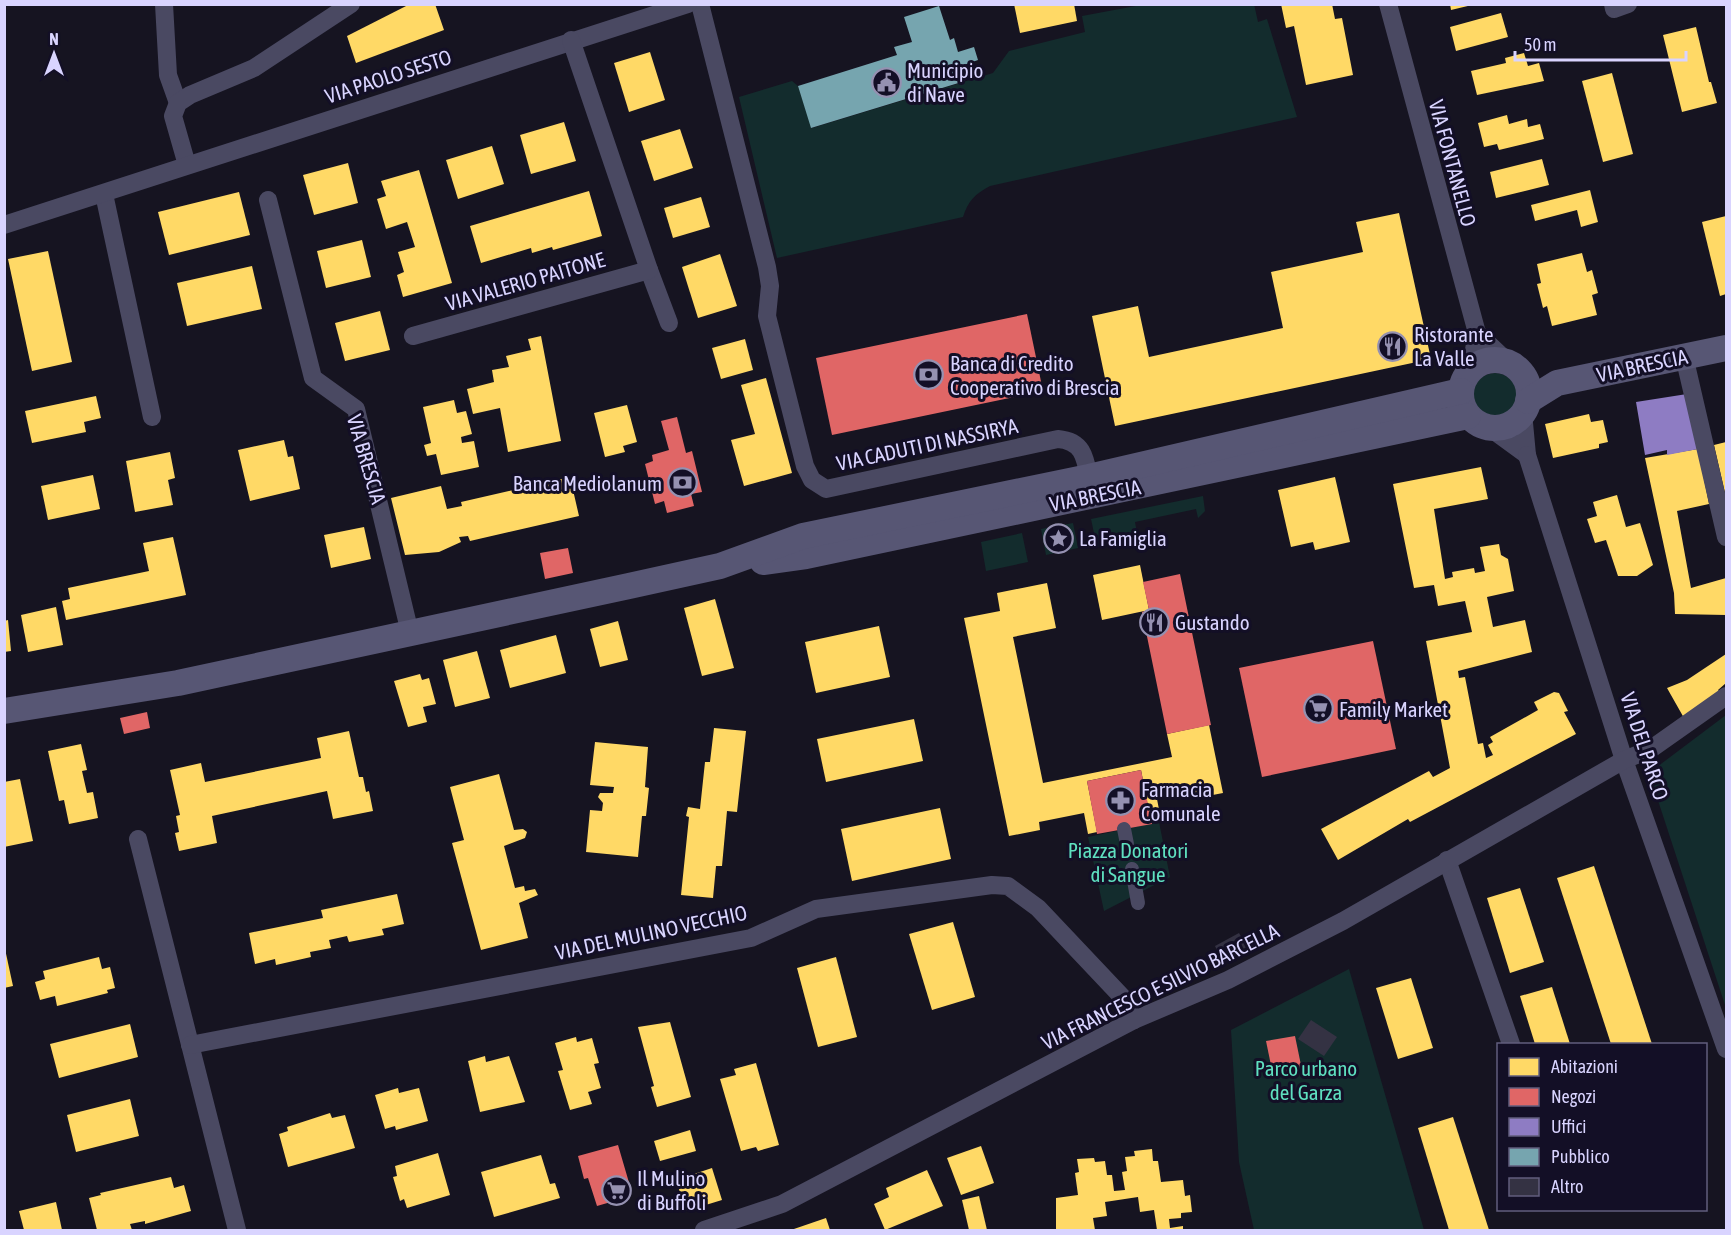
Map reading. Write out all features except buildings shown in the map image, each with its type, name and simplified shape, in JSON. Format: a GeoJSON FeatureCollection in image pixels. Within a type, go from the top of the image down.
{"type":"FeatureCollection","features":[{"type":"Feature","properties":{"kind":"main road","name":"VIA BRESCIA"},"geometry":{"type":"LineString","coordinates":[[4,711],[178,683],[720,566],[806,556],[1479,422],[1509,425],[1526,406],[1557,383],[1726,348]]}},
{"type":"Feature","properties":{"kind":"main road","name":"VIA BRESCIA"},"geometry":{"type":"LineString","coordinates":[[720,566],[803,536],[1089,477],[1465,381],[1489,361],[1557,383]]}},
{"type":"Feature","properties":{"kind":"main road"},"geometry":{"type":"LineString","coordinates":[[1516,369],[1528,391],[1526,406]]}},
{"type":"Feature","properties":{"kind":"main road"},"geometry":{"type":"LineString","coordinates":[[1465,381],[1464,408],[1479,422]]}},
{"type":"Feature","properties":{"kind":"street"},"geometry":{"type":"LineString","coordinates":[[164,4],[168,75],[178,103]]}},
{"type":"Feature","properties":{"kind":"street"},"geometry":{"type":"LineString","coordinates":[[187,165],[173,116],[178,103],[190,95],[254,68],[351,4]]}},
{"type":"Feature","properties":{"kind":"street","name":"VIA PAOLO SESTO"},"geometry":{"type":"LineString","coordinates":[[4,225],[688,4]]}},
{"type":"Feature","properties":{"kind":"street","name":"VIA CADUTI DI NASSIRYA"},"geometry":{"type":"LineString","coordinates":[[700,4],[767,267],[770,286],[767,316],[805,466],[812,480],[826,489],[1058,439],[1071,440],[1084,453],[1089,477]]}},
{"type":"Feature","properties":{"kind":"street","name":"VIA FONTANELLO"},"geometry":{"type":"LineString","coordinates":[[1388,4],[1477,333],[1465,381]]}},
{"type":"Feature","properties":{"kind":"street"},"geometry":{"type":"LineString","coordinates":[[1613,4],[1614,9],[1628,4]]}},
{"type":"Feature","properties":{"kind":"street"},"geometry":{"type":"LineString","coordinates":[[571,40],[669,323]]}},
{"type":"Feature","properties":{"kind":"street"},"geometry":{"type":"LineString","coordinates":[[104,194],[152,417]]}},
{"type":"Feature","properties":{"kind":"street","name":"VIA BRESCIA"},"geometry":{"type":"LineString","coordinates":[[268,200],[313,378],[356,409],[410,633]]}},
{"type":"Feature","properties":{"kind":"street","name":"VIA VALERIO PAITONE"},"geometry":{"type":"LineString","coordinates":[[413,336],[649,270]]}},
{"type":"Feature","properties":{"kind":"street"},"geometry":{"type":"LineString","coordinates":[[1477,333],[1516,369]]}},
{"type":"Feature","properties":{"kind":"street"},"geometry":{"type":"LineString","coordinates":[[1684,356],[1726,537]]}},
{"type":"Feature","properties":{"kind":"street"},"geometry":{"type":"LineString","coordinates":[[1526,406],[1527,454]]}},
{"type":"Feature","properties":{"kind":"street"},"geometry":{"type":"LineString","coordinates":[[1479,422],[1527,454]]}},
{"type":"Feature","properties":{"kind":"street","name":"VIA DEL PARCO"},"geometry":{"type":"LineString","coordinates":[[1527,454],[1624,760],[1726,1049]]}},
{"type":"Feature","properties":{"kind":"street","name":"VIA FRANCESCO E SILVIO BARCELLA"},"geometry":{"type":"LineString","coordinates":[[705,1230],[782,1204],[1134,1020],[1228,980],[1343,921],[1624,760],[1651,749],[1726,696]]}},
{"type":"Feature","properties":{"kind":"street"},"geometry":{"type":"LineString","coordinates":[[1124,829],[1127,844]]}},
{"type":"Feature","properties":{"kind":"street"},"geometry":{"type":"LineString","coordinates":[[138,839],[237,1230]]}},
{"type":"Feature","properties":{"kind":"street"},"geometry":{"type":"LineString","coordinates":[[1447,860],[1511,1043]]}},
{"type":"Feature","properties":{"kind":"street"},"geometry":{"type":"LineString","coordinates":[[1132,869],[1138,903]]}},
{"type":"Feature","properties":{"kind":"street","name":"VIA DEL MULINO VECCHIO"},"geometry":{"type":"LineString","coordinates":[[190,1045],[751,938],[816,909],[992,885],[1008,886],[1038,908],[1124,999],[1134,1020]]}},
{"type":"Feature","properties":{"kind":"green space"},"geometry":{"type":"Polygon","coordinates":[[[1254,4],[1258,22],[1267,19],[1297,117],[990,186],[973,198],[963,217],[777,258],[739,97],[792,81],[798,86],[812,128],[993,73],[1009,51],[1085,32],[1082,16],[1141,5],[1254,4]]]}},
{"type":"Feature","properties":{"kind":"green space"},"geometry":{"type":"Polygon","coordinates":[[[1495,373],[1511,379],[1517,395],[1511,411],[1495,417],[1479,411],[1473,395],[1479,379],[1495,373]]]}},
{"type":"Feature","properties":{"kind":"green space"},"geometry":{"type":"Polygon","coordinates":[[[1203,496],[1205,511],[1198,518],[1196,509],[1135,522],[1138,539],[1097,547],[1091,519],[1203,496]]]}},
{"type":"Feature","properties":{"kind":"green space"},"geometry":{"type":"Polygon","coordinates":[[[1073,523],[1078,548],[1046,555],[1041,529],[1073,523]]]}},
{"type":"Feature","properties":{"kind":"green space"},"geometry":{"type":"Polygon","coordinates":[[[1022,533],[1028,562],[986,571],[981,542],[1022,533]]]}},
{"type":"Feature","properties":{"kind":"green space"},"geometry":{"type":"Polygon","coordinates":[[[1726,715],[1726,1008],[1649,773],[1726,715]]]}},
{"type":"Feature","properties":{"kind":"green space","name":"Piazza Donatori di Sangue"},"geometry":{"type":"Polygon","coordinates":[[[1159,822],[1170,877],[1104,911],[1088,837],[1159,822]]]}},
{"type":"Feature","properties":{"kind":"green space","name":"Parco urbano del Garza"},"geometry":{"type":"Polygon","coordinates":[[[1349,969],[1424,1230],[1254,1230],[1239,1162],[1231,1030],[1349,969]]]}},
{"type":"Feature","properties":{"kind":"place","name":"Municipio di Nave"},"geometry":{"type":"Point","coordinates":[886,82]}},
{"type":"Feature","properties":{"kind":"place","name":"Ristorante La Valle"},"geometry":{"type":"Point","coordinates":[1393,346]}},
{"type":"Feature","properties":{"kind":"place","name":"Banca di Credito Cooperativo di Brescia"},"geometry":{"type":"Point","coordinates":[929,375]}},
{"type":"Feature","properties":{"kind":"place","name":"Banca Mediolanum"},"geometry":{"type":"Point","coordinates":[683,483]}},
{"type":"Feature","properties":{"kind":"place","name":"La Famiglia"},"geometry":{"type":"Point","coordinates":[1058,538]}},
{"type":"Feature","properties":{"kind":"place","name":"Gustando"},"geometry":{"type":"Point","coordinates":[1154,622]}},
{"type":"Feature","properties":{"kind":"place","name":"Family Market"},"geometry":{"type":"Point","coordinates":[1318,709]}},
{"type":"Feature","properties":{"kind":"place","name":"Farmacia Comunale"},"geometry":{"type":"Point","coordinates":[1120,801]}},
{"type":"Feature","properties":{"kind":"place","name":"Il Mulino di Buffoli"},"geometry":{"type":"Point","coordinates":[616,1190]}}]}
